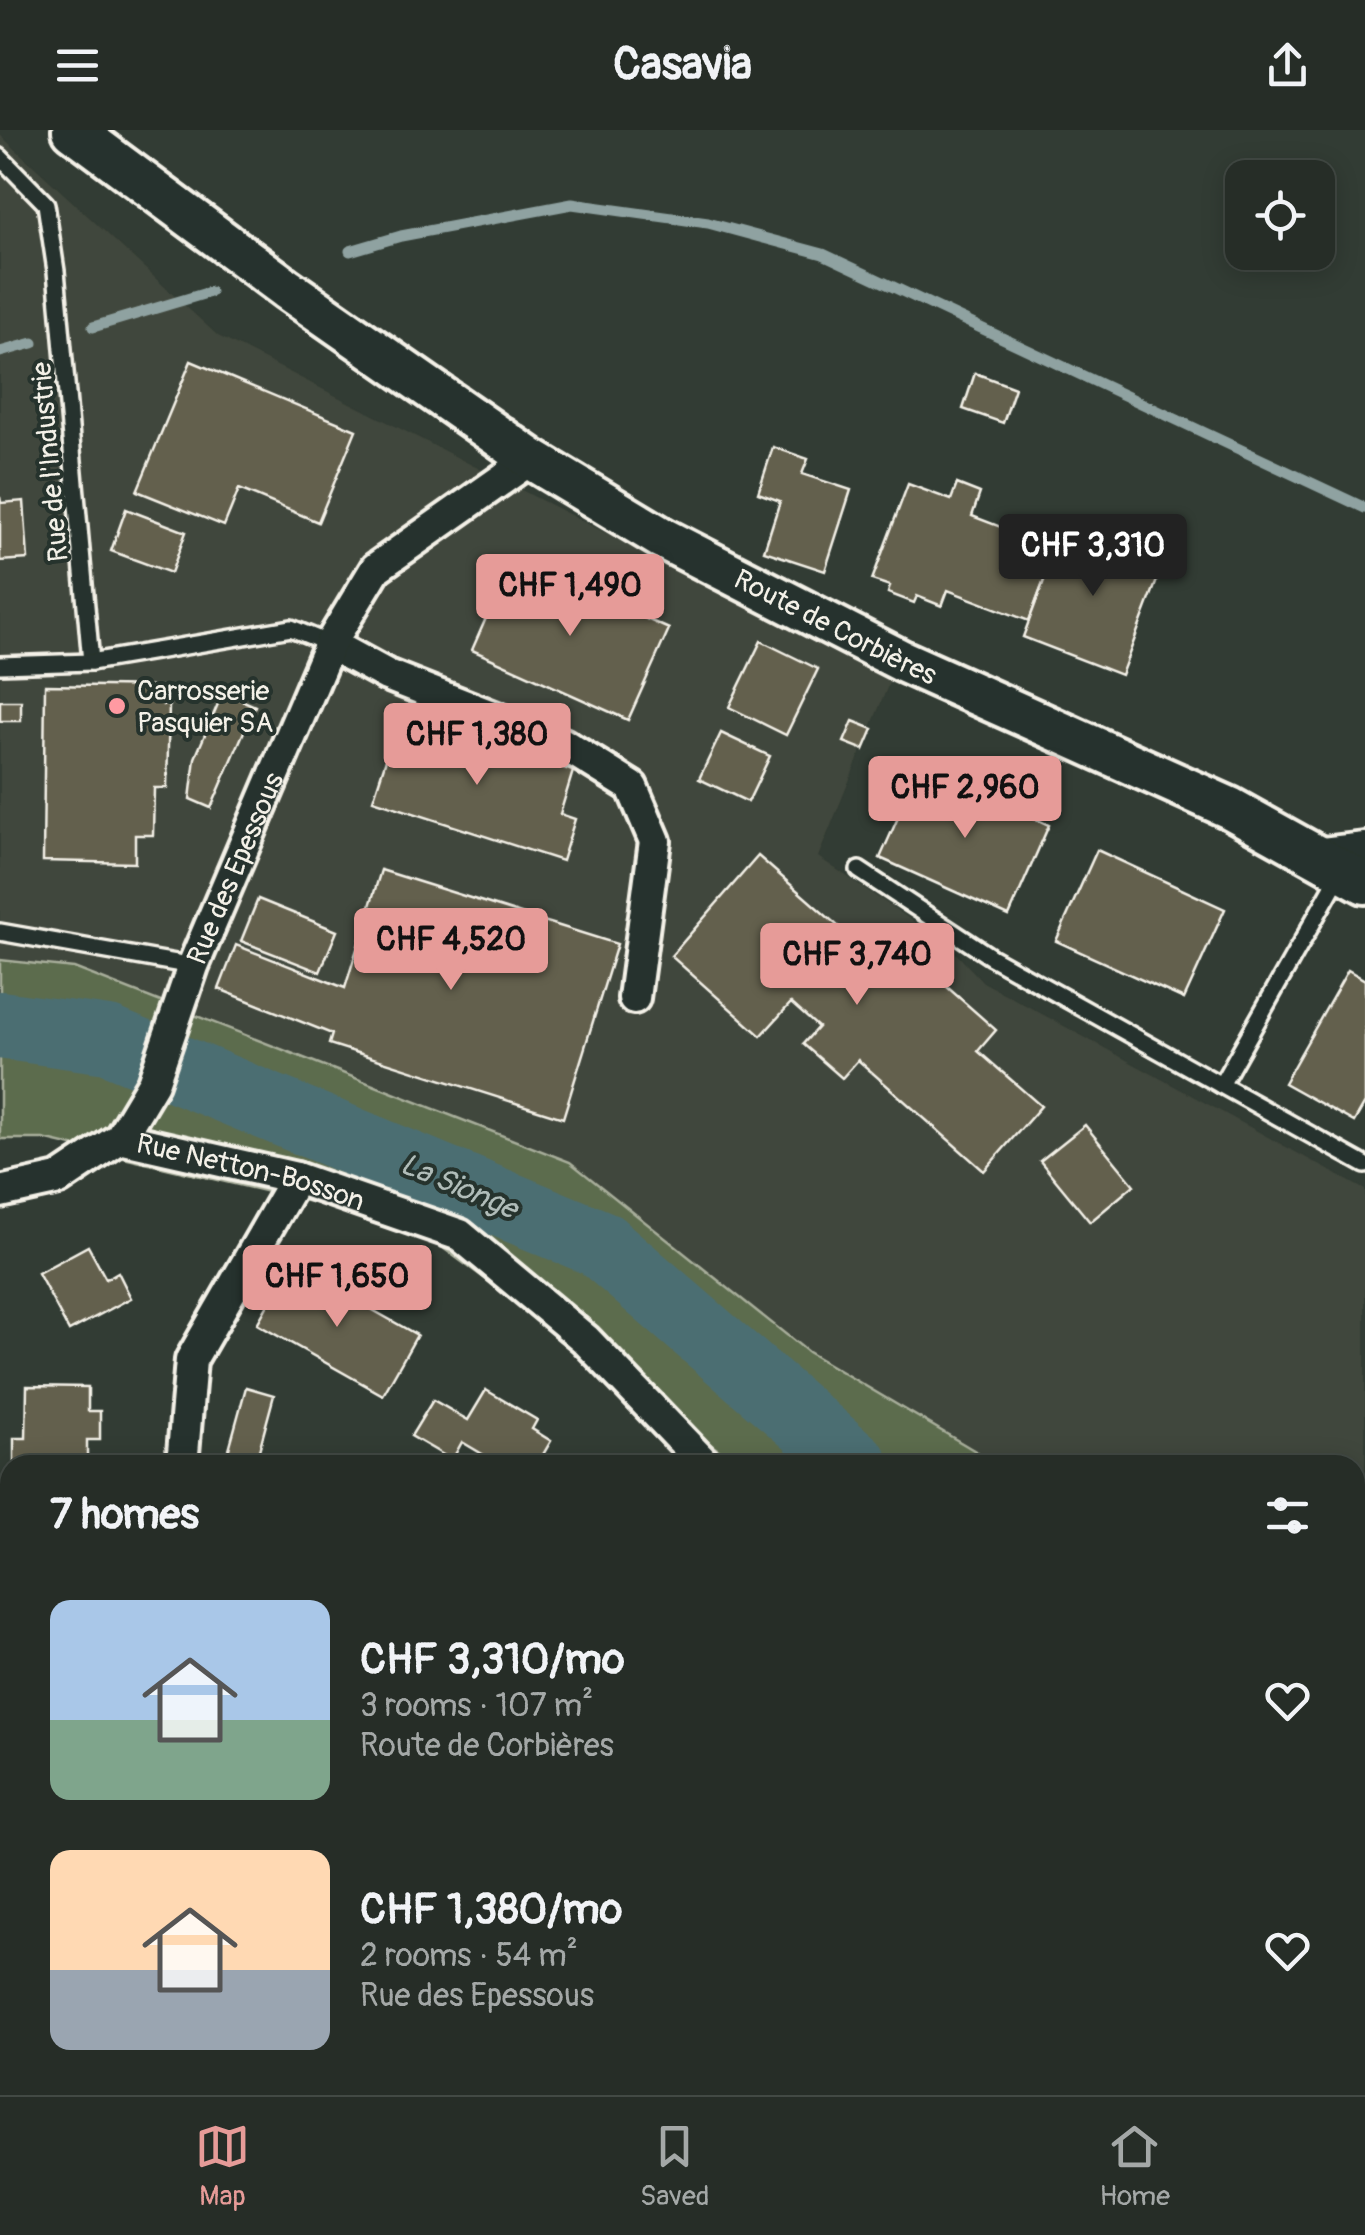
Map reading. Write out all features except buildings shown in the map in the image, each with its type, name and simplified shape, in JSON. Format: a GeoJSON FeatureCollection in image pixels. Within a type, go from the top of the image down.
{"type":"FeatureCollection","features":[{"type":"Feature","properties":{"kind":"main road","name":"Route de Corbières"},"geometry":{"type":"LineString","coordinates":[[73,130],[287,289],[531,459],[662,538],[902,661],[1346,864]]}},
{"type":"Feature","properties":{"kind":"street","name":"Rue des Epessous"},"geometry":{"type":"LineString","coordinates":[[193,966],[330,644],[376,568],[531,459]]}},
{"type":"Feature","properties":{"kind":"street"},"geometry":{"type":"LineString","coordinates":[[330,644],[386,675],[563,744],[632,787],[656,841],[634,998]]}},
{"type":"Feature","properties":{"kind":"street"},"geometry":{"type":"LineString","coordinates":[[0,1192],[59,1180],[120,1138],[153,1084],[193,966]]}},
{"type":"Feature","properties":{"kind":"street","name":"Rue Netton-Bosson"},"geometry":{"type":"LineString","coordinates":[[120,1138],[296,1178],[460,1236],[585,1339],[696,1455]]}},
{"type":"Feature","properties":{"kind":"street"},"geometry":{"type":"LineString","coordinates":[[183,1455],[191,1360],[296,1178]]}},
{"type":"Feature","properties":{"kind":"lane","name":"Rue de l'Industrie"},"geometry":{"type":"LineString","coordinates":[[0,157],[46,204],[56,271],[91,662]]}},
{"type":"Feature","properties":{"kind":"lane"},"geometry":{"type":"LineString","coordinates":[[0,665],[91,662],[292,628],[330,644]]}},
{"type":"Feature","properties":{"kind":"lane"},"geometry":{"type":"LineString","coordinates":[[1222,1085],[1346,864]]}},
{"type":"Feature","properties":{"kind":"lane"},"geometry":{"type":"LineString","coordinates":[[859,870],[992,958],[1365,1165]]}},
{"type":"Feature","properties":{"kind":"lane","name":"Rue des Epessous"},"geometry":{"type":"LineString","coordinates":[[0,932],[193,966]]}},
{"type":"Feature","properties":{"kind":"shaded area"},"geometry":{"type":"Polygon","coordinates":[[[0,135],[218,336],[891,678],[818,857],[947,944],[983,982],[1365,1190],[1365,1455],[982,1455],[808,1352],[570,1162],[74,968],[0,960],[0,135]]]}},
{"type":"Feature","properties":{"kind":"green space"},"geometry":{"type":"Polygon","coordinates":[[[0,960],[74,968],[570,1162],[808,1352],[982,1455],[725,1455],[413,1226],[43,1139],[0,1139],[0,960]]]}},
{"type":"Feature","properties":{"kind":"waterway"},"geometry":{"type":"LineString","coordinates":[[350,251],[401,236],[572,204],[708,223],[823,254],[1365,508]]}},
{"type":"Feature","properties":{"kind":"waterway"},"geometry":{"type":"LineString","coordinates":[[93,327],[210,292]]}},
{"type":"Feature","properties":{"kind":"waterway"},"geometry":{"type":"LineString","coordinates":[[0,352],[33,343]]}},
{"type":"Feature","properties":{"kind":"waterway","name":"La Sionge"},"geometry":{"type":"LineString","coordinates":[[0,1025],[108,1040],[600,1244],[843,1455]]}},
{"type":"Feature","properties":{"kind":"place","name":"Carrosserie Pasquier SA"},"geometry":{"type":"Point","coordinates":[117,706]}}]}
